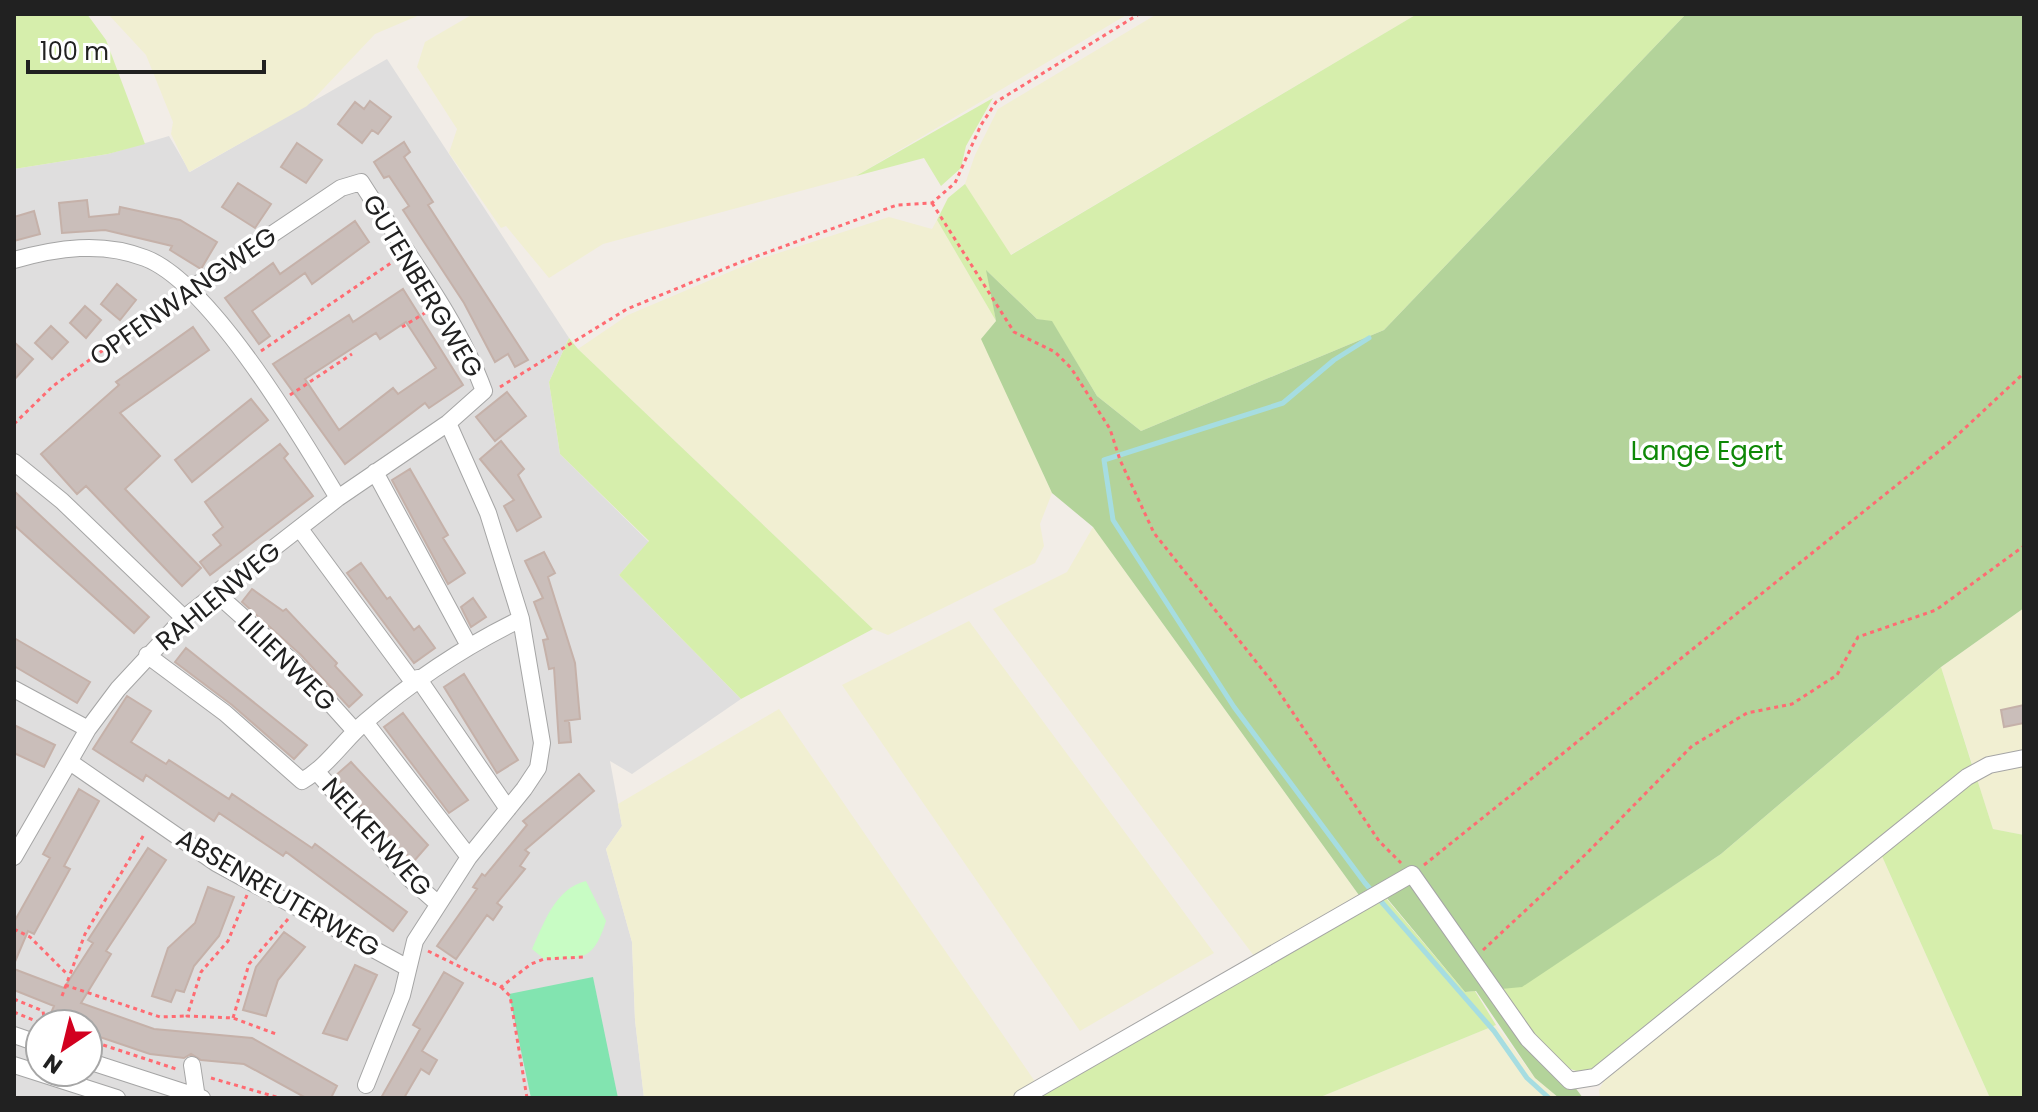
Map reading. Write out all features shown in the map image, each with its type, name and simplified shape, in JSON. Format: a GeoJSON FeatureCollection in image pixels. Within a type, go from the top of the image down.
{"type":"FeatureCollection","features":[{"type":"Feature","properties":{"kind":"street","name":"GUTENBERGWEG"},"geometry":{"type":"LineString","coordinates":[[361,182],[476,369],[484,391]]}},
{"type":"Feature","properties":{"kind":"street","name":"OPFENWANGWEG"},"geometry":{"type":"LineString","coordinates":[[189,290],[341,188],[361,182]]}},
{"type":"Feature","properties":{"kind":"street"},"geometry":{"type":"LineString","coordinates":[[14,260],[53,249],[103,248],[147,258],[189,290],[248,360],[280,401],[338,498]]}},
{"type":"Feature","properties":{"kind":"street","name":"RAHLENWEG"},"geometry":{"type":"LineString","coordinates":[[14,857],[88,729],[147,655],[184,618],[338,498],[448,423],[484,391]]}},
{"type":"Feature","properties":{"kind":"street"},"geometry":{"type":"LineString","coordinates":[[366,1085],[402,995],[414,944],[436,902],[538,768],[542,743],[521,619],[488,513],[448,423]]}},
{"type":"Feature","properties":{"kind":"street"},"geometry":{"type":"LineString","coordinates":[[14,462],[62,501],[184,618]]}},
{"type":"Feature","properties":{"kind":"street"},"geometry":{"type":"LineString","coordinates":[[375,472],[468,644]]}},
{"type":"Feature","properties":{"kind":"street"},"geometry":{"type":"LineString","coordinates":[[300,529],[416,680],[508,809]]}},
{"type":"Feature","properties":{"kind":"street","name":"LILIENWEG"},"geometry":{"type":"LineString","coordinates":[[217,594],[360,726],[469,857]]}},
{"type":"Feature","properties":{"kind":"street"},"geometry":{"type":"LineString","coordinates":[[310,777],[360,726],[416,680],[468,644],[521,619]]}},
{"type":"Feature","properties":{"kind":"street","name":"NELKENWEG"},"geometry":{"type":"LineString","coordinates":[[147,655],[310,777],[436,902]]}},
{"type":"Feature","properties":{"kind":"street"},"geometry":{"type":"LineString","coordinates":[[14,689],[88,729]]}},
{"type":"Feature","properties":{"kind":"street"},"geometry":{"type":"LineString","coordinates":[[1022,1098],[1412,874],[1528,1039],[1570,1081],[1595,1077],[1955,785],[1989,765],[2024,758]]}},
{"type":"Feature","properties":{"kind":"street","name":"ABSENREUTERWEG"},"geometry":{"type":"LineString","coordinates":[[70,762],[252,883],[408,968]]}},
{"type":"Feature","properties":{"kind":"street"},"geometry":{"type":"LineString","coordinates":[[14,1065],[117,1098]]}},
{"type":"Feature","properties":{"kind":"street"},"geometry":{"type":"LineString","coordinates":[[104,1066],[199,1098]]}},
{"type":"Feature","properties":{"kind":"street"},"geometry":{"type":"LineString","coordinates":[[193,1069],[199,1098]]}},
{"type":"Feature","properties":{"kind":"path"},"geometry":{"type":"LineString","coordinates":[[484,391],[500,387],[641,303],[897,205],[932,203],[955,183],[981,125],[996,102],[1139,14]]}},
{"type":"Feature","properties":{"kind":"path"},"geometry":{"type":"LineString","coordinates":[[932,203],[1014,332],[1055,352],[1071,368],[1110,429],[1120,460],[1154,533],[1273,683],[1379,841],[1412,874],[1949,443],[2024,373]]}},
{"type":"Feature","properties":{"kind":"path"},"geometry":{"type":"LineString","coordinates":[[248,360],[406,254]]}},
{"type":"Feature","properties":{"kind":"path","name":"OPFENWANGWEG"},"geometry":{"type":"LineString","coordinates":[[14,424],[53,386],[189,290]]}},
{"type":"Feature","properties":{"kind":"path"},"geometry":{"type":"LineString","coordinates":[[402,327],[438,305]]}},
{"type":"Feature","properties":{"kind":"path"},"geometry":{"type":"LineString","coordinates":[[280,401],[352,354]]}},
{"type":"Feature","properties":{"kind":"path"},"geometry":{"type":"LineString","coordinates":[[1471,961],[1587,853],[1692,746],[1747,713],[1792,704],[1837,675],[1858,637],[1936,610],[2024,546]]}},
{"type":"Feature","properties":{"kind":"path"},"geometry":{"type":"LineString","coordinates":[[62,996],[85,934],[154,819]]}},
{"type":"Feature","properties":{"kind":"path"},"geometry":{"type":"LineString","coordinates":[[187,1016],[201,972],[228,941],[252,883]]}},
{"type":"Feature","properties":{"kind":"path"},"geometry":{"type":"LineString","coordinates":[[233,1018],[249,964],[298,909]]}},
{"type":"Feature","properties":{"kind":"path"},"geometry":{"type":"LineString","coordinates":[[14,929],[30,937],[68,975]]}},
{"type":"Feature","properties":{"kind":"path"},"geometry":{"type":"LineString","coordinates":[[414,944],[501,987],[510,996],[527,1098]]}},
{"type":"Feature","properties":{"kind":"path"},"geometry":{"type":"LineString","coordinates":[[501,987],[531,964],[544,959],[584,957]]}},
{"type":"Feature","properties":{"kind":"path"},"geometry":{"type":"LineString","coordinates":[[65,985],[160,1017],[233,1018],[276,1034]]}},
{"type":"Feature","properties":{"kind":"path"},"geometry":{"type":"LineString","coordinates":[[14,999],[36,1008]]}},
{"type":"Feature","properties":{"kind":"path"},"geometry":{"type":"LineString","coordinates":[[104,1044],[193,1069],[280,1098]]}},
{"type":"Feature","properties":{"kind":"path"},"geometry":{"type":"LineString","coordinates":[[244,1098],[247,1089]]}},
{"type":"Feature","properties":{"kind":"shaded area"},"geometry":{"type":"Polygon","coordinates":[[[108,14],[422,14],[375,34],[307,106],[189,172],[171,134],[173,122],[146,55],[108,14]]]}},
{"type":"Feature","properties":{"kind":"shaded area"},"geometry":{"type":"Polygon","coordinates":[[[473,14],[1128,14],[856,176],[603,244],[549,278],[506,226],[501,228],[449,153],[457,129],[417,67],[425,42],[473,14]]]}},
{"type":"Feature","properties":{"kind":"shaded area"},"geometry":{"type":"Polygon","coordinates":[[[1157,14],[1417,14],[1010,255],[965,184],[975,155],[998,109],[1157,14]]]}},
{"type":"Feature","properties":{"kind":"shaded area"},"geometry":{"type":"Polygon","coordinates":[[[387,59],[569,338],[549,382],[560,454],[649,542],[619,575],[741,699],[632,774],[610,761],[622,826],[606,849],[632,942],[635,1020],[644,1098],[14,1098],[14,169],[108,154],[169,136],[190,172],[387,59]]]}},
{"type":"Feature","properties":{"kind":"shaded area"},"geometry":{"type":"Polygon","coordinates":[[[889,217],[932,229],[937,220],[996,321],[982,339],[1052,493],[1040,524],[1044,546],[1035,563],[888,635],[873,629],[578,349],[628,315],[760,259],[889,217]]]}},
{"type":"Feature","properties":{"kind":"shaded area"},"geometry":{"type":"Polygon","coordinates":[[[1093,527],[1361,898],[1254,956],[993,609],[1067,572],[1093,527]]]}},
{"type":"Feature","properties":{"kind":"shaded area"},"geometry":{"type":"Polygon","coordinates":[[[2024,608],[2024,835],[1993,829],[1941,667],[2024,608]]]}},
{"type":"Feature","properties":{"kind":"shaded area"},"geometry":{"type":"Polygon","coordinates":[[[969,621],[1214,953],[1080,1031],[842,685],[969,621]]]}},
{"type":"Feature","properties":{"kind":"shaded area"},"geometry":{"type":"Polygon","coordinates":[[[779,709],[1036,1083],[1010,1098],[644,1098],[635,1020],[632,942],[606,849],[622,826],[618,804],[779,709]]]}},
{"type":"Feature","properties":{"kind":"shaded area"},"geometry":{"type":"Polygon","coordinates":[[[1881,854],[1990,1098],[1600,1098],[1599,1090],[1606,1077],[1881,854]]]}},
{"type":"Feature","properties":{"kind":"shaded area"},"geometry":{"type":"Polygon","coordinates":[[[1496,1025],[1535,1078],[1559,1098],[1318,1098],[1496,1025]]]}},
{"type":"Feature","properties":{"kind":"green space"},"geometry":{"type":"Polygon","coordinates":[[[14,14],[87,14],[106,40],[145,144],[108,154],[14,169],[14,14]]]}},
{"type":"Feature","properties":{"kind":"green space"},"geometry":{"type":"Polygon","coordinates":[[[1417,14],[1686,14],[1384,330],[1141,431],[1097,396],[1052,322],[1037,319],[987,271],[996,321],[937,220],[948,198],[965,184],[1011,255],[1417,14]]]}},
{"type":"Feature","properties":{"kind":"green space","name":"Lange Egert"},"geometry":{"type":"Polygon","coordinates":[[[1686,14],[2024,14],[2024,608],[1941,667],[1721,854],[1522,987],[1501,989],[1583,1098],[1559,1098],[1535,1078],[1476,991],[1465,992],[1386,897],[1361,898],[1093,527],[1052,493],[981,339],[996,321],[986,270],[1037,319],[1052,321],[1097,396],[1141,431],[1384,330],[1686,14]]]}},
{"type":"Feature","properties":{"kind":"green space"},"geometry":{"type":"Polygon","coordinates":[[[993,98],[966,146],[961,168],[941,186],[924,158],[856,176],[993,98]]]}},
{"type":"Feature","properties":{"kind":"green space"},"geometry":{"type":"Polygon","coordinates":[[[569,338],[873,629],[741,699],[619,575],[649,541],[560,454],[549,382],[569,338]]]}},
{"type":"Feature","properties":{"kind":"green space"},"geometry":{"type":"Polygon","coordinates":[[[1941,667],[1973,768],[1604,1066],[1582,1073],[1556,1064],[1501,988],[1522,986],[1721,854],[1941,667]]]}},
{"type":"Feature","properties":{"kind":"green space"},"geometry":{"type":"Polygon","coordinates":[[[1977,779],[1993,829],[2024,835],[2024,1098],[1990,1098],[1881,854],[1977,779]]]}},
{"type":"Feature","properties":{"kind":"green space"},"geometry":{"type":"Polygon","coordinates":[[[586,881],[606,921],[596,944],[585,955],[544,959],[532,949],[547,917],[566,891],[586,881]]]}},
{"type":"Feature","properties":{"kind":"green space"},"geometry":{"type":"Polygon","coordinates":[[[1385,897],[1465,992],[1475,991],[1496,1025],[1318,1098],[1038,1098],[1385,897]]]}},
{"type":"Feature","properties":{"kind":"green space"},"geometry":{"type":"Polygon","coordinates":[[[593,977],[618,1098],[531,1098],[509,994],[593,977]]]}},
{"type":"Feature","properties":{"kind":"building"},"geometry":{"type":"Polygon","coordinates":[[[370,101],[391,117],[378,134],[372,130],[362,143],[338,124],[355,102],[364,109],[370,101]]]}},
{"type":"Feature","properties":{"kind":"building"},"geometry":{"type":"Polygon","coordinates":[[[404,142],[410,152],[404,157],[433,202],[428,205],[528,360],[515,367],[508,354],[495,362],[464,303],[403,210],[409,206],[389,176],[384,178],[374,162],[404,142]]]}},
{"type":"Feature","properties":{"kind":"building"},"geometry":{"type":"Polygon","coordinates":[[[297,143],[322,160],[306,183],[281,167],[297,143]]]}},
{"type":"Feature","properties":{"kind":"building"},"geometry":{"type":"Polygon","coordinates":[[[238,183],[271,204],[255,228],[222,207],[238,183]]]}},
{"type":"Feature","properties":{"kind":"building"},"geometry":{"type":"Polygon","coordinates":[[[87,200],[89,217],[119,214],[120,207],[180,220],[217,242],[201,269],[170,250],[172,246],[105,230],[62,233],[59,203],[87,200]]]}},
{"type":"Feature","properties":{"kind":"building"},"geometry":{"type":"Polygon","coordinates":[[[34,211],[40,234],[14,241],[14,217],[34,211]]]}},
{"type":"Feature","properties":{"kind":"building"},"geometry":{"type":"Polygon","coordinates":[[[355,221],[369,242],[312,284],[305,273],[252,311],[270,336],[259,344],[225,298],[273,263],[280,274],[355,221]]]}},
{"type":"Feature","properties":{"kind":"building"},"geometry":{"type":"Polygon","coordinates":[[[117,284],[136,300],[120,320],[101,304],[117,284]]]}},
{"type":"Feature","properties":{"kind":"building"},"geometry":{"type":"Polygon","coordinates":[[[403,289],[463,385],[429,408],[425,403],[345,464],[273,364],[349,315],[353,322],[403,289]],[[406,322],[380,339],[376,333],[305,379],[339,430],[393,388],[398,394],[436,368],[406,322]]]}},
{"type":"Feature","properties":{"kind":"building"},"geometry":{"type":"Polygon","coordinates":[[[85,306],[101,320],[86,338],[70,323],[85,306]]]}},
{"type":"Feature","properties":{"kind":"building"},"geometry":{"type":"Polygon","coordinates":[[[51,326],[68,342],[52,359],[35,343],[51,326]]]}},
{"type":"Feature","properties":{"kind":"building"},"geometry":{"type":"Polygon","coordinates":[[[193,327],[209,350],[120,413],[160,456],[125,489],[201,568],[182,586],[86,486],[77,494],[41,454],[119,385],[116,382],[193,327]]]}},
{"type":"Feature","properties":{"kind":"building"},"geometry":{"type":"Polygon","coordinates":[[[14,342],[33,359],[14,380],[14,342]]]}},
{"type":"Feature","properties":{"kind":"building"},"geometry":{"type":"Polygon","coordinates":[[[507,392],[526,416],[495,441],[476,417],[507,392]]]}},
{"type":"Feature","properties":{"kind":"building"},"geometry":{"type":"Polygon","coordinates":[[[251,399],[268,420],[192,482],[175,460],[251,399]]]}},
{"type":"Feature","properties":{"kind":"building"},"geometry":{"type":"Polygon","coordinates":[[[501,441],[524,469],[518,475],[541,517],[517,531],[504,506],[514,500],[480,459],[501,441]]]}},
{"type":"Feature","properties":{"kind":"building"},"geometry":{"type":"Polygon","coordinates":[[[280,444],[288,454],[284,458],[313,496],[210,575],[200,562],[221,545],[213,535],[223,527],[205,502],[280,444]]]}},
{"type":"Feature","properties":{"kind":"building"},"geometry":{"type":"Polygon","coordinates":[[[410,469],[448,535],[443,538],[465,573],[448,584],[392,480],[410,469]]]}},
{"type":"Feature","properties":{"kind":"building"},"geometry":{"type":"Polygon","coordinates":[[[14,491],[149,617],[134,633],[14,525],[14,491]]]}},
{"type":"Feature","properties":{"kind":"building"},"geometry":{"type":"Polygon","coordinates":[[[544,552],[555,573],[548,577],[575,663],[580,719],[564,721],[569,721],[571,742],[559,743],[554,668],[549,669],[543,640],[548,639],[534,602],[543,598],[525,561],[544,552]]]}},
{"type":"Feature","properties":{"kind":"building"},"geometry":{"type":"Polygon","coordinates":[[[361,563],[387,599],[390,597],[414,630],[419,626],[435,648],[414,663],[347,573],[361,563]]]}},
{"type":"Feature","properties":{"kind":"building"},"geometry":{"type":"Polygon","coordinates":[[[252,589],[283,611],[286,609],[337,663],[335,666],[362,695],[349,707],[301,655],[242,602],[252,589]]]}},
{"type":"Feature","properties":{"kind":"building"},"geometry":{"type":"Polygon","coordinates":[[[473,598],[486,617],[471,627],[461,607],[473,598]]]}},
{"type":"Feature","properties":{"kind":"building"},"geometry":{"type":"Polygon","coordinates":[[[14,638],[90,682],[77,703],[14,666],[14,638]]]}},
{"type":"Feature","properties":{"kind":"building"},"geometry":{"type":"Polygon","coordinates":[[[186,648],[307,745],[294,759],[232,705],[175,662],[186,648]]]}},
{"type":"Feature","properties":{"kind":"building"},"geometry":{"type":"Polygon","coordinates":[[[464,674],[518,760],[497,773],[444,687],[464,674]]]}},
{"type":"Feature","properties":{"kind":"building"},"geometry":{"type":"Polygon","coordinates":[[[127,696],[151,711],[131,742],[166,764],[169,760],[229,799],[232,794],[312,848],[315,844],[407,912],[393,931],[286,852],[283,856],[219,813],[214,821],[146,775],[143,781],[93,749],[127,696]]]}},
{"type":"Feature","properties":{"kind":"building"},"geometry":{"type":"Polygon","coordinates":[[[2024,705],[2024,723],[2004,727],[2001,710],[2024,705]]]}},
{"type":"Feature","properties":{"kind":"building"},"geometry":{"type":"Polygon","coordinates":[[[403,713],[468,800],[449,813],[384,727],[403,713]]]}},
{"type":"Feature","properties":{"kind":"building"},"geometry":{"type":"Polygon","coordinates":[[[14,725],[55,745],[44,767],[14,753],[14,725]]]}},
{"type":"Feature","properties":{"kind":"building"},"geometry":{"type":"Polygon","coordinates":[[[351,762],[428,845],[414,861],[395,845],[335,776],[351,762]]]}},
{"type":"Feature","properties":{"kind":"building"},"geometry":{"type":"Polygon","coordinates":[[[579,774],[594,791],[525,850],[529,853],[520,866],[525,869],[497,903],[502,907],[493,920],[487,915],[456,959],[437,946],[477,889],[473,887],[482,874],[485,876],[527,825],[523,821],[579,774]]]}},
{"type":"Feature","properties":{"kind":"building"},"geometry":{"type":"Polygon","coordinates":[[[79,789],[99,801],[64,866],[70,869],[34,934],[28,931],[14,964],[14,922],[50,858],[43,854],[79,789]]]}},
{"type":"Feature","properties":{"kind":"building"},"geometry":{"type":"Polygon","coordinates":[[[148,848],[166,860],[106,951],[111,954],[81,1003],[95,1008],[53,1008],[14,990],[14,969],[64,988],[93,943],[88,940],[148,848]]]}},
{"type":"Feature","properties":{"kind":"building"},"geometry":{"type":"Polygon","coordinates":[[[208,887],[234,897],[219,936],[194,966],[184,992],[176,990],[171,1002],[152,996],[168,948],[195,923],[208,887]]]}},
{"type":"Feature","properties":{"kind":"building"},"geometry":{"type":"Polygon","coordinates":[[[284,932],[305,947],[278,980],[266,1016],[243,1010],[256,967],[284,932]]]}},
{"type":"Feature","properties":{"kind":"building"},"geometry":{"type":"Polygon","coordinates":[[[355,965],[377,975],[347,1040],[323,1033],[355,965]]]}},
{"type":"Feature","properties":{"kind":"building"},"geometry":{"type":"Polygon","coordinates":[[[444,972],[463,983],[422,1051],[437,1060],[429,1074],[421,1069],[404,1098],[381,1098],[420,1029],[413,1025],[444,972]]]}},
{"type":"Feature","properties":{"kind":"building"},"geometry":{"type":"Polygon","coordinates":[[[104,1011],[154,1029],[252,1038],[337,1086],[331,1098],[306,1098],[244,1064],[201,1060],[191,1054],[184,1058],[150,1054],[104,1038],[104,1011]]]}},
{"type":"Feature","properties":{"kind":"waterway"},"geometry":{"type":"LineString","coordinates":[[1369,338],[1334,360],[1283,403],[1104,460],[1113,520],[1234,707],[1365,883],[1494,1031],[1527,1078],[1549,1098]]}}]}
